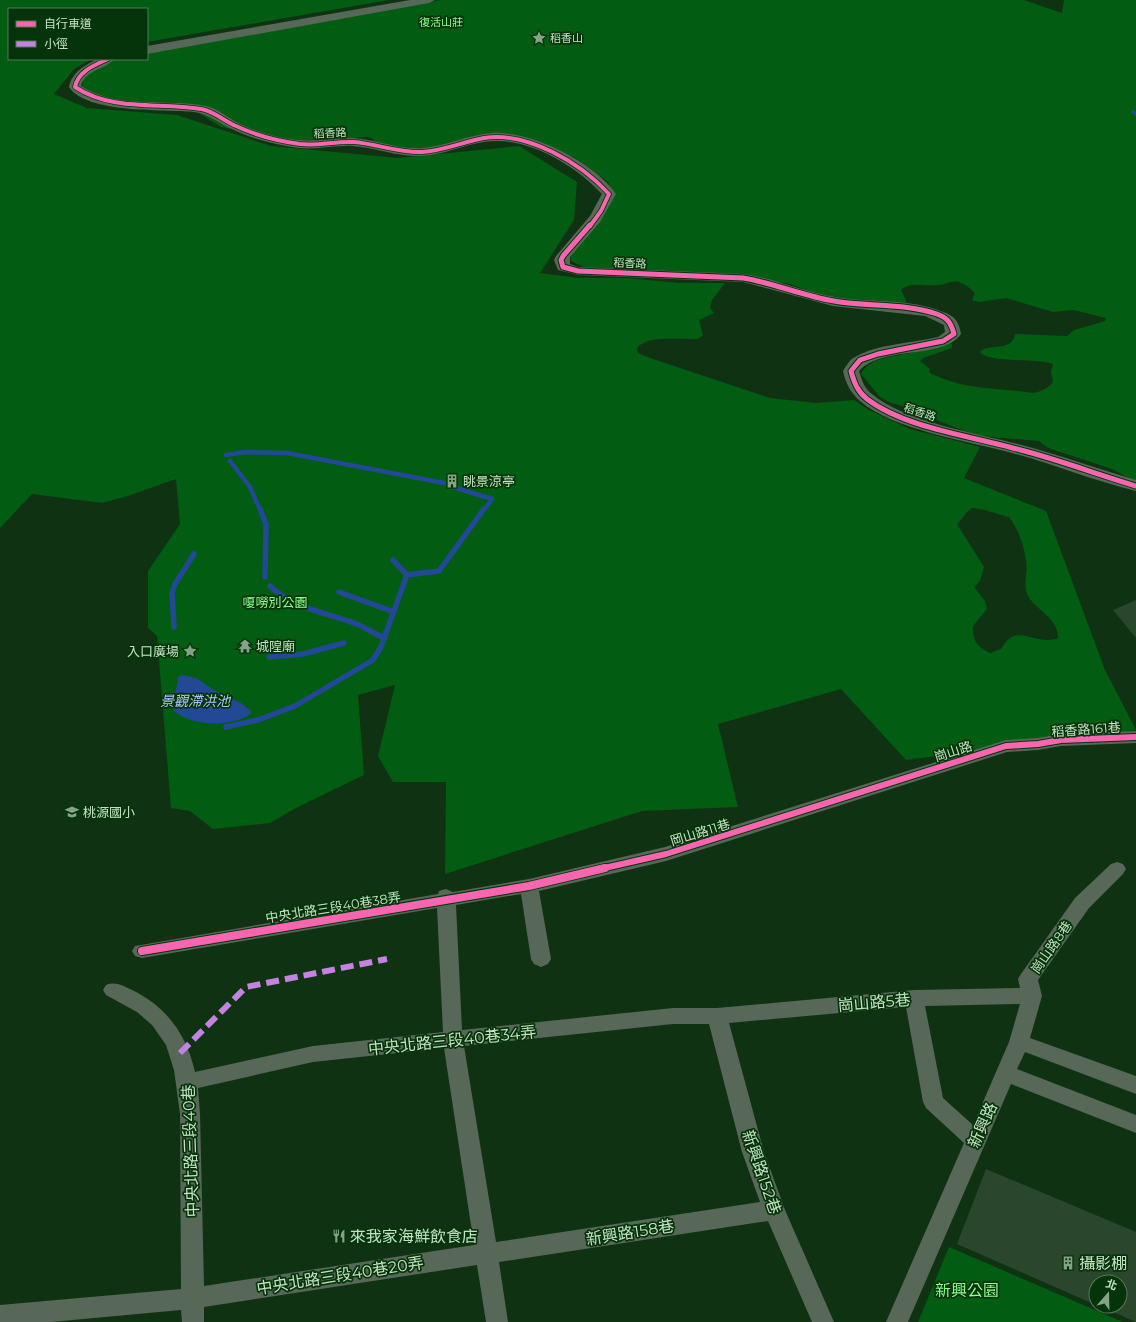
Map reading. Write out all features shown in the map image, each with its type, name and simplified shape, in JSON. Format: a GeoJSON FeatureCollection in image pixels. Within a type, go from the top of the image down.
{"type":"FeatureCollection","features":[{"type":"Feature","properties":{"kind":"street"},"geometry":{"type":"LineString","coordinates":[[148,50],[429,0]]}},
{"type":"Feature","properties":{"kind":"street","name":"稻香路"},"geometry":{"type":"LineString","coordinates":[[106,60],[78,76],[75,81],[75,87],[80,92],[102,99],[136,105],[193,108],[213,112],[234,125],[265,137],[301,144],[321,145],[344,142],[364,143],[400,151],[422,152],[493,137],[521,142],[558,155],[595,178],[609,194],[600,214],[563,256],[561,260],[563,267],[578,271],[754,279],[832,301],[917,310],[940,316],[952,324],[953,334],[949,338],[934,344],[883,353],[859,360],[852,367],[850,373],[856,387],[874,402],[911,421],[1017,449],[1136,486]]}},
{"type":"Feature","properties":{"kind":"street","name":"稻香路161巷"},"geometry":{"type":"LineString","coordinates":[[1038,744],[1061,740],[1136,737]]}},
{"type":"Feature","properties":{"kind":"street","name":"崗山路"},"geometry":{"type":"LineString","coordinates":[[876,788],[1006,746],[1038,744]]}},
{"type":"Feature","properties":{"kind":"street","name":"岡山路11巷"},"geometry":{"type":"LineString","coordinates":[[529,886],[666,854],[876,788]]}},
{"type":"Feature","properties":{"kind":"street","name":"崗山路8巷"},"geometry":{"type":"LineString","coordinates":[[1019,1042],[1032,996],[1028,978],[1082,903],[1117,869]]}},
{"type":"Feature","properties":{"kind":"street"},"geometry":{"type":"LineString","coordinates":[[529,886],[541,959]]}},
{"type":"Feature","properties":{"kind":"street","name":"中央北路三段40巷38弄"},"geometry":{"type":"LineString","coordinates":[[142,950],[446,898],[529,886]]}},
{"type":"Feature","properties":{"kind":"street"},"geometry":{"type":"LineString","coordinates":[[446,898],[453,1040],[497,1322]]}},
{"type":"Feature","properties":{"kind":"street","name":"中央北路三段40巷"},"geometry":{"type":"LineString","coordinates":[[112,990],[148,1008],[170,1033],[180,1053],[188,1082],[194,1298],[193,1322]]}},
{"type":"Feature","properties":{"kind":"street","name":"崗山路5巷"},"geometry":{"type":"LineString","coordinates":[[717,1016],[914,998],[1032,996]]}},
{"type":"Feature","properties":{"kind":"street"},"geometry":{"type":"LineString","coordinates":[[914,998],[933,1102],[975,1140]]}},
{"type":"Feature","properties":{"kind":"street","name":"中央北路三段40巷34弄"},"geometry":{"type":"LineString","coordinates":[[188,1082],[313,1054],[673,1016],[717,1016]]}},
{"type":"Feature","properties":{"kind":"street","name":"新興路152巷"},"geometry":{"type":"LineString","coordinates":[[717,1016],[753,1152],[774,1210],[823,1322]]}},
{"type":"Feature","properties":{"kind":"street"},"geometry":{"type":"LineString","coordinates":[[1019,1042],[1136,1085]]}},
{"type":"Feature","properties":{"kind":"street","name":"新興路"},"geometry":{"type":"LineString","coordinates":[[897,1322],[1019,1042]]}},
{"type":"Feature","properties":{"kind":"street"},"geometry":{"type":"LineString","coordinates":[[1005,1073],[1136,1124]]}},
{"type":"Feature","properties":{"kind":"street","name":"新興路158巷"},"geometry":{"type":"LineString","coordinates":[[487,1253],[774,1210]]}},
{"type":"Feature","properties":{"kind":"street","name":"中央北路三段40巷20弄"},"geometry":{"type":"LineString","coordinates":[[0,1316],[194,1298],[487,1253]]}},
{"type":"Feature","properties":{"kind":"green space","name":"嗄嘮別公園"},"geometry":{"type":"Polygon","coordinates":[[[0,0],[389,0],[148,42],[148,8],[8,8],[8,60],[90,60],[74,69],[54,94],[87,108],[177,115],[271,146],[398,158],[519,146],[577,182],[574,220],[540,273],[578,278],[626,278],[679,283],[725,283],[712,300],[710,308],[714,313],[699,320],[703,335],[698,339],[665,339],[648,341],[637,348],[638,353],[770,398],[816,403],[854,400],[869,410],[910,429],[980,447],[964,478],[1046,511],[1105,670],[1136,730],[906,760],[841,689],[718,724],[738,807],[642,811],[445,874],[446,782],[393,782],[378,756],[395,685],[358,695],[364,775],[298,807],[270,823],[213,829],[190,811],[171,808],[157,636],[148,628],[148,571],[180,524],[176,479],[128,496],[102,503],[32,494],[0,528],[0,0]],[[972,508],[957,524],[984,567],[980,581],[974,587],[985,601],[987,609],[973,626],[976,642],[981,648],[990,653],[1001,649],[1013,636],[1020,635],[1050,640],[1058,638],[1054,623],[1033,603],[1026,591],[1025,554],[1020,537],[1015,527],[1009,517],[986,510],[972,508]]]}},
{"type":"Feature","properties":{"kind":"green space","name":"復活山莊"},"geometry":{"type":"Polygon","coordinates":[[[440,0],[1024,0],[1062,13],[1064,0],[1136,0],[1136,482],[1112,469],[1048,448],[1039,441],[978,436],[941,422],[919,411],[891,403],[880,397],[861,374],[871,363],[878,360],[910,353],[946,341],[952,344],[952,348],[923,358],[920,361],[929,368],[930,373],[943,379],[969,386],[1033,393],[1044,389],[1053,382],[1051,372],[1053,364],[993,358],[985,356],[980,352],[984,349],[1010,343],[1015,334],[1067,336],[1074,330],[1105,321],[1106,318],[1073,310],[1053,312],[1006,298],[979,302],[972,300],[975,293],[972,290],[959,282],[951,282],[941,285],[914,285],[905,287],[901,290],[906,300],[906,304],[867,304],[819,295],[787,283],[586,268],[571,261],[570,252],[592,230],[599,220],[610,201],[611,191],[608,182],[574,157],[510,136],[426,152],[376,143],[372,138],[367,137],[294,141],[221,127],[194,110],[100,98],[82,88],[84,76],[111,60],[148,60],[148,52],[440,0]]]}},
{"type":"Feature","properties":{"kind":"green space","name":"新興公園"},"geometry":{"type":"Polygon","coordinates":[[[949,1247],[1088,1307],[1088,1314],[1104,1314],[1123,1322],[918,1322],[949,1247]]]}},
{"type":"Feature","properties":{"kind":"water","name":"景觀滯洪池"},"geometry":{"type":"Polygon","coordinates":[[[182,675],[196,678],[214,690],[241,703],[251,711],[250,714],[233,722],[222,723],[199,722],[180,715],[173,710],[178,677],[182,675]]]}},
{"type":"Feature","properties":{"kind":"building"},"geometry":{"type":"Polygon","coordinates":[[[1136,600],[1136,638],[1113,610],[1136,600]]]}},
{"type":"Feature","properties":{"kind":"building","name":"攝影棚"},"geometry":{"type":"Polygon","coordinates":[[[986,1169],[1136,1232],[1136,1322],[1118,1314],[1128,1314],[1128,1274],[1088,1274],[1088,1301],[957,1244],[986,1169]]]}},
{"type":"Feature","properties":{"kind":"waterway"},"geometry":{"type":"LineString","coordinates":[[226,455],[245,452],[287,453],[444,483]]}},
{"type":"Feature","properties":{"kind":"waterway"},"geometry":{"type":"LineString","coordinates":[[230,461],[250,487],[260,510]]}},
{"type":"Feature","properties":{"kind":"waterway"},"geometry":{"type":"LineString","coordinates":[[453,487],[492,499],[484,510]]}},
{"type":"Feature","properties":{"kind":"waterway"},"geometry":{"type":"LineString","coordinates":[[260,509],[266,524],[265,577]]}},
{"type":"Feature","properties":{"kind":"waterway"},"geometry":{"type":"LineString","coordinates":[[407,575],[439,571],[484,509]]}},
{"type":"Feature","properties":{"kind":"waterway"},"geometry":{"type":"LineString","coordinates":[[174,627],[172,593],[175,584],[194,554]]}},
{"type":"Feature","properties":{"kind":"waterway"},"geometry":{"type":"LineString","coordinates":[[393,560],[407,575]]}},
{"type":"Feature","properties":{"kind":"waterway"},"geometry":{"type":"LineString","coordinates":[[394,612],[407,575]]}},
{"type":"Feature","properties":{"kind":"waterway"},"geometry":{"type":"LineString","coordinates":[[270,586],[289,600],[300,605],[362,626],[384,638]]}},
{"type":"Feature","properties":{"kind":"waterway"},"geometry":{"type":"LineString","coordinates":[[339,592],[394,612]]}},
{"type":"Feature","properties":{"kind":"waterway"},"geometry":{"type":"LineString","coordinates":[[384,638],[394,612]]}},
{"type":"Feature","properties":{"kind":"waterway"},"geometry":{"type":"LineString","coordinates":[[269,657],[303,654],[344,643]]}},
{"type":"Feature","properties":{"kind":"waterway"},"geometry":{"type":"LineString","coordinates":[[226,727],[258,720],[295,706],[373,660],[382,645]]}},
{"type":"Feature","properties":{"kind":"marked path"},"geometry":{"type":"LineString","coordinates":[[180,1053],[246,987],[387,959]]}},
{"type":"Feature","properties":{"kind":"cycle path"},"geometry":{"type":"LineString","coordinates":[[106,60],[92,66],[82,73],[78,77],[75,87],[87,95],[101,100],[118,103],[186,107],[206,110],[231,124],[250,132],[299,144],[311,145],[354,142],[402,151],[422,152],[493,137],[523,141],[540,147],[556,154],[587,173],[609,194],[601,211],[563,256],[561,260],[563,267],[578,271],[753,279],[809,296],[833,301],[916,310],[937,314],[951,323],[954,334],[943,341],[878,354],[860,360],[851,371],[855,386],[867,398],[885,409],[930,426],[1018,449],[1136,486]]}},
{"type":"Feature","properties":{"kind":"cycle path"},"geometry":{"type":"LineString","coordinates":[[142,951],[529,886],[666,854],[1006,746],[1038,744],[1061,740],[1136,737]]}},
{"type":"Feature","properties":{"kind":"place","name":"稻香山"},"geometry":{"type":"Point","coordinates":[539,38]}},
{"type":"Feature","properties":{"kind":"place","name":"眺景涼亭"},"geometry":{"type":"Point","coordinates":[452,481]}},
{"type":"Feature","properties":{"kind":"place","name":"城隍廟"},"geometry":{"type":"Point","coordinates":[245,646]}},
{"type":"Feature","properties":{"kind":"place","name":"入口廣場"},"geometry":{"type":"Point","coordinates":[190,651]}},
{"type":"Feature","properties":{"kind":"place","name":"桃源國小"},"geometry":{"type":"Point","coordinates":[72,812]}},
{"type":"Feature","properties":{"kind":"place","name":"來我家海鮮飲食店"},"geometry":{"type":"Point","coordinates":[339,1236]}},
{"type":"Feature","properties":{"kind":"place","name":"攝影棚"},"geometry":{"type":"Point","coordinates":[1068,1263]}}]}
